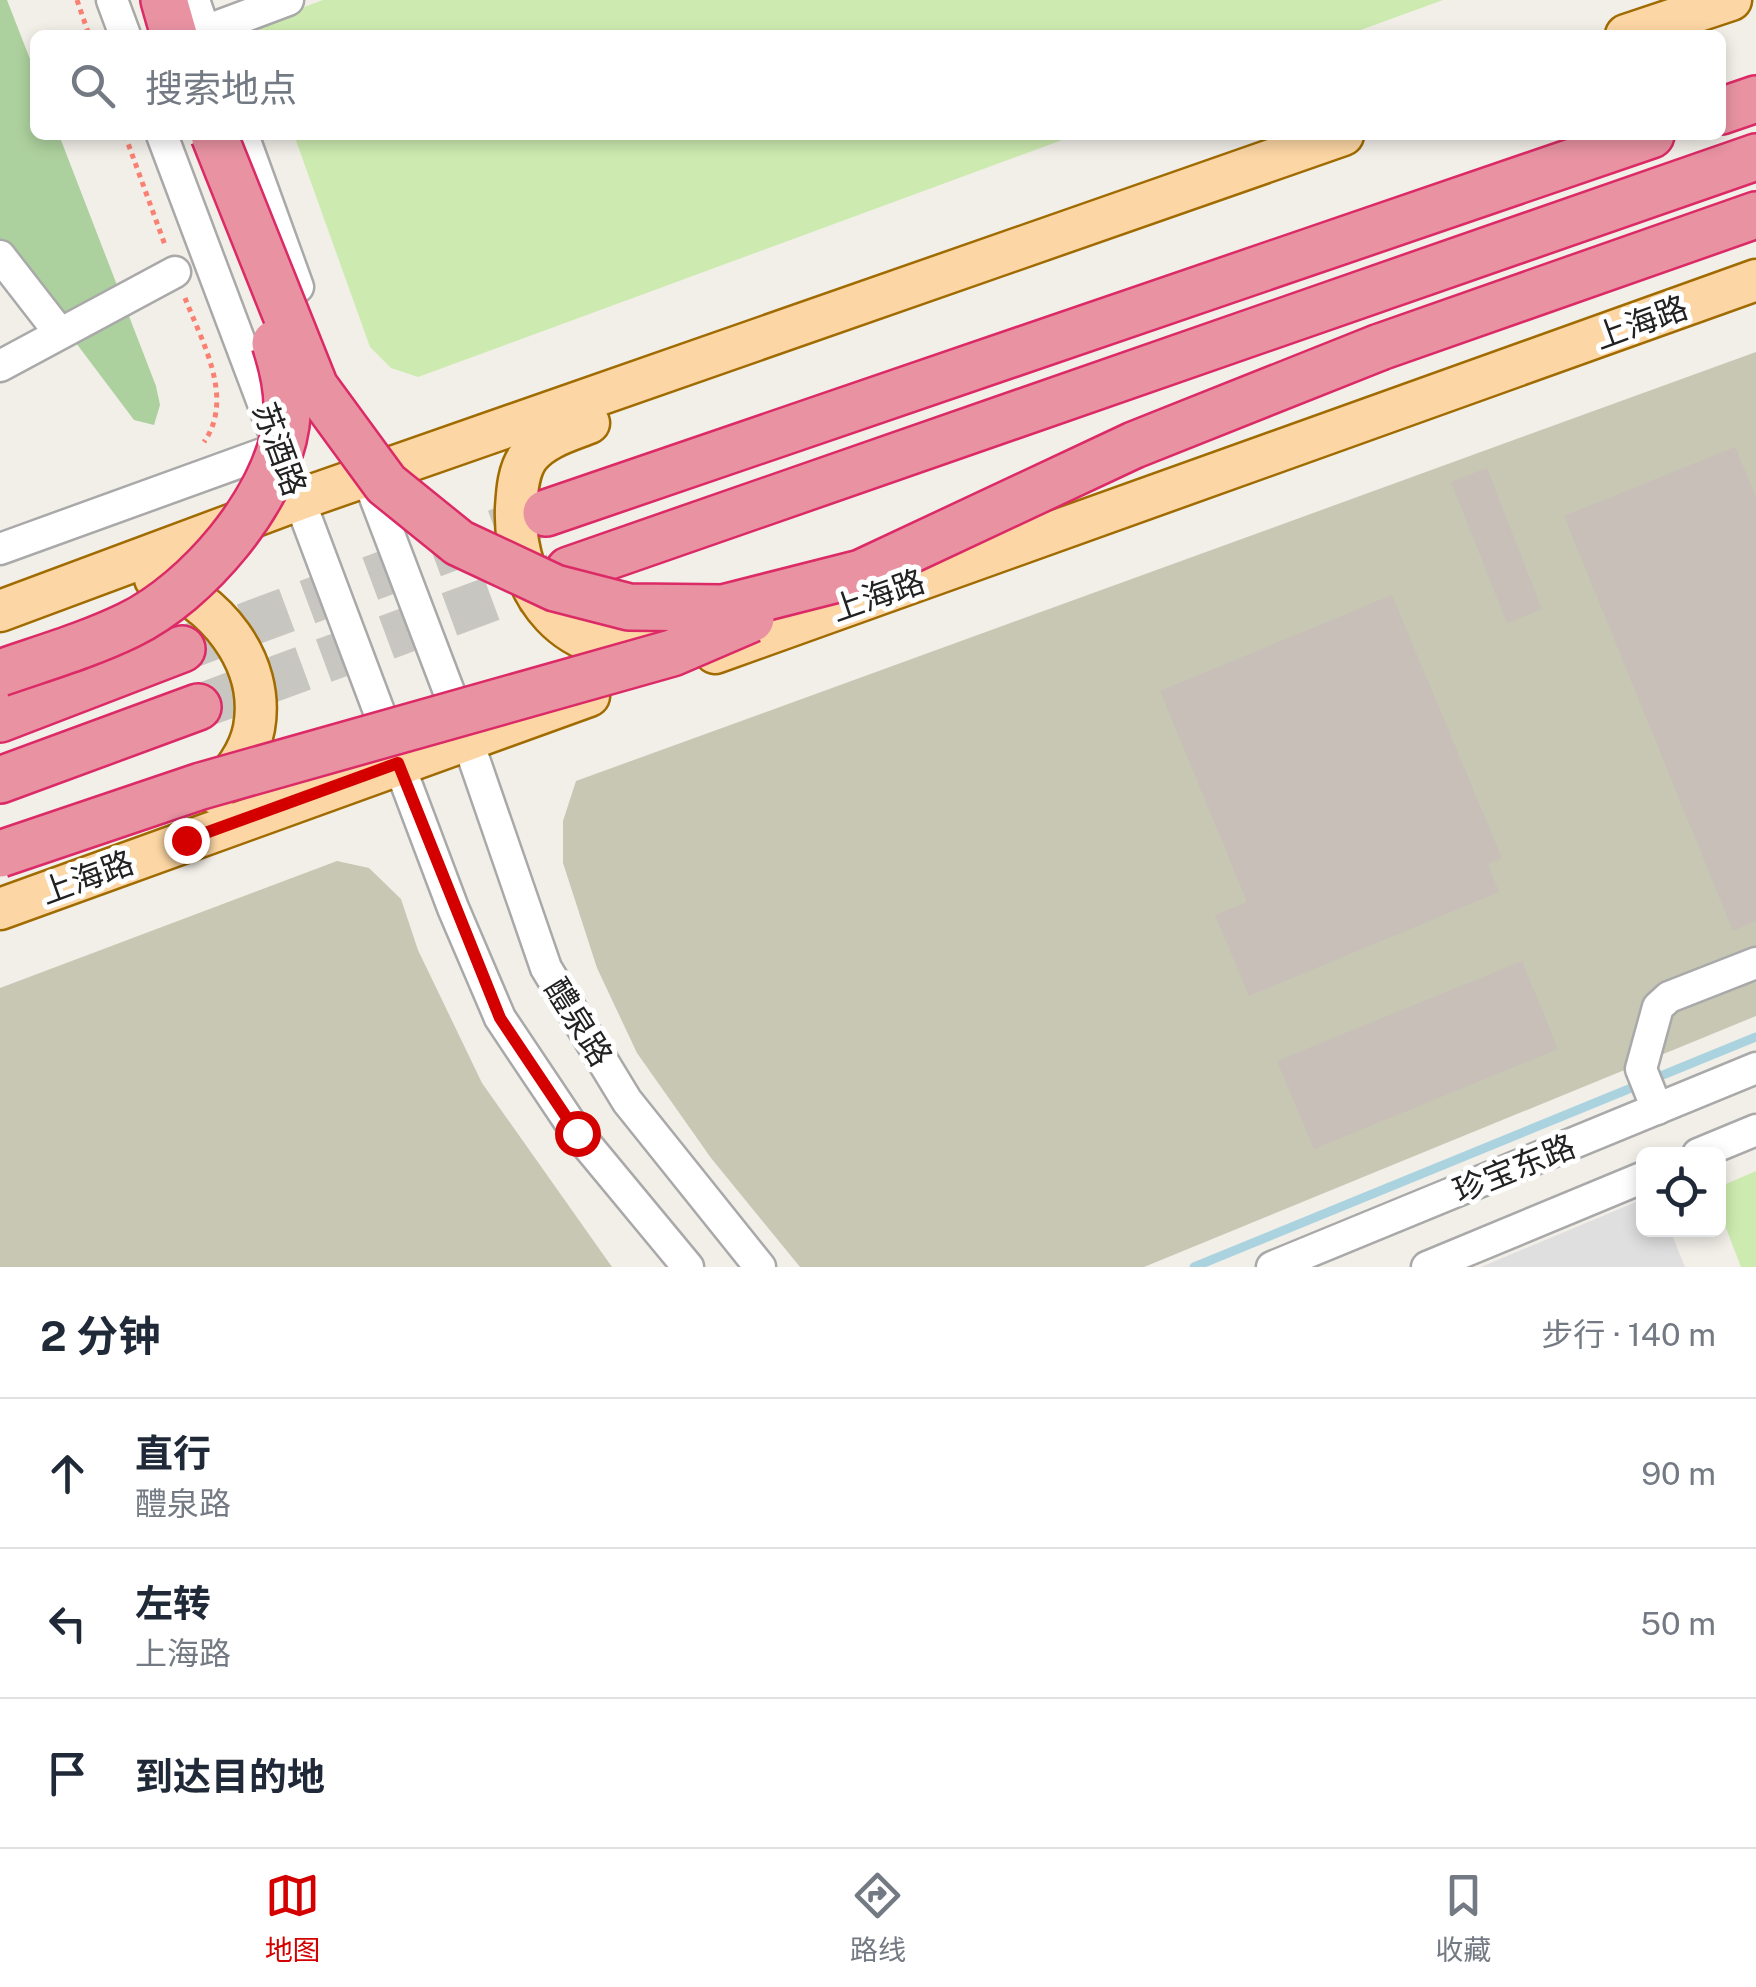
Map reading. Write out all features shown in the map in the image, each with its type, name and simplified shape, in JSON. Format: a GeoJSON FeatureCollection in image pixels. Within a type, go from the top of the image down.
{"type":"FeatureCollection","features":[{"type":"Feature","properties":{"kind":"highway"},"geometry":{"type":"LineString","coordinates":[[164,0],[191,30]]}},
{"type":"Feature","properties":{"kind":"highway"},"geometry":{"type":"LineString","coordinates":[[1726,109],[1756,99]]}},
{"type":"Feature","properties":{"kind":"highway"},"geometry":{"type":"LineString","coordinates":[[215,140],[315,387],[386,484],[460,543],[555,588],[630,607],[666,610],[752,603],[861,573]]}},
{"type":"Feature","properties":{"kind":"highway"},"geometry":{"type":"LineString","coordinates":[[0,673],[133,624],[160,605],[223,550],[266,480],[286,430],[284,370],[215,140]]}},
{"type":"Feature","properties":{"kind":"highway"},"geometry":{"type":"LineString","coordinates":[[546,513],[1636,140]]}},
{"type":"Feature","properties":{"kind":"highway"},"geometry":{"type":"LineString","coordinates":[[569,570],[1756,157]]}},
{"type":"Feature","properties":{"kind":"highway"},"geometry":{"type":"LineString","coordinates":[[0,854],[219,780],[672,652],[861,573],[1134,445],[1380,347],[1756,215]]}},
{"type":"Feature","properties":{"kind":"highway"},"geometry":{"type":"LineString","coordinates":[[0,718],[182,649]]}},
{"type":"Feature","properties":{"kind":"highway"},"geometry":{"type":"LineString","coordinates":[[0,780],[198,707]]}},
{"type":"Feature","properties":{"kind":"main road"},"geometry":{"type":"LineString","coordinates":[[1641,20],[1705,4]]}},
{"type":"Feature","properties":{"kind":"main road"},"geometry":{"type":"LineString","coordinates":[[0,614],[298,500],[1329,140]]}},
{"type":"Feature","properties":{"kind":"main road","name":"上海路"},"geometry":{"type":"LineString","coordinates":[[2,909],[398,763],[985,558],[1756,280]]}},
{"type":"Feature","properties":{"kind":"main road"},"geometry":{"type":"LineString","coordinates":[[897,293],[548,440],[529,456],[521,471],[516,521],[520,553],[534,595],[557,620],[603,648],[633,650],[985,558]]}},
{"type":"Feature","properties":{"kind":"main road"},"geometry":{"type":"LineString","coordinates":[[0,614],[122,579],[147,577],[192,594],[234,638],[253,695],[254,727],[243,759],[216,793],[2,909]]}},
{"type":"Feature","properties":{"kind":"street"},"geometry":{"type":"LineString","coordinates":[[112,0],[123,30]]}},
{"type":"Feature","properties":{"kind":"street"},"geometry":{"type":"LineString","coordinates":[[194,0],[195,30]]}},
{"type":"Feature","properties":{"kind":"street"},"geometry":{"type":"LineString","coordinates":[[206,30],[288,0]]}},
{"type":"Feature","properties":{"kind":"street","name":"苏酒路"},"geometry":{"type":"LineString","coordinates":[[164,140],[398,763]]}},
{"type":"Feature","properties":{"kind":"street"},"geometry":{"type":"LineString","coordinates":[[244,140],[467,739]]}},
{"type":"Feature","properties":{"kind":"street"},"geometry":{"type":"LineString","coordinates":[[0,256],[59,332]]}},
{"type":"Feature","properties":{"kind":"street"},"geometry":{"type":"LineString","coordinates":[[0,366],[175,272]]}},
{"type":"Feature","properties":{"kind":"street"},"geometry":{"type":"LineString","coordinates":[[0,549],[279,448]]}},
{"type":"Feature","properties":{"kind":"street","name":"醴泉路"},"geometry":{"type":"LineString","coordinates":[[467,739],[546,968],[628,1101],[760,1267]]}},
{"type":"Feature","properties":{"kind":"street","name":"醴泉路"},"geometry":{"type":"LineString","coordinates":[[398,763],[500,1018],[577,1133],[688,1267]]}},
{"type":"Feature","properties":{"kind":"street"},"geometry":{"type":"LineString","coordinates":[[1657,1109],[1641,1069],[1658,1007],[1670,997],[1756,963]]}},
{"type":"Feature","properties":{"kind":"street","name":"珍宝东路"},"geometry":{"type":"LineString","coordinates":[[1272,1267],[1756,1068]]}},
{"type":"Feature","properties":{"kind":"street"},"geometry":{"type":"LineString","coordinates":[[1715,1147],[1756,1130]]}},
{"type":"Feature","properties":{"kind":"street","name":"珍宝东路"},"geometry":{"type":"LineString","coordinates":[[1426,1267],[1636,1180]]}},
{"type":"Feature","properties":{"kind":"path"},"geometry":{"type":"LineString","coordinates":[[128,140],[218,386],[214,429],[197,453]]}},
{"type":"Feature","properties":{"kind":"shaded area"},"geometry":{"type":"Polygon","coordinates":[[[1756,352],[1756,1016],[1144,1267],[800,1267],[711,1158],[637,1053],[597,968],[563,863],[563,821],[576,781],[1756,352]]]}},
{"type":"Feature","properties":{"kind":"shaded area"},"geometry":{"type":"Polygon","coordinates":[[[337,861],[369,868],[401,899],[418,950],[482,1083],[612,1267],[0,1267],[0,988],[337,861]]]}},
{"type":"Feature","properties":{"kind":"shaded area"},"geometry":{"type":"Polygon","coordinates":[[[1636,1202],[1636,1237],[1673,1237],[1685,1267],[1481,1267],[1636,1202]]]}},
{"type":"Feature","properties":{"kind":"green space"},"geometry":{"type":"Polygon","coordinates":[[[0,0],[7,0],[30,59],[30,140],[61,140],[156,386],[160,405],[154,425],[134,420],[0,242],[0,0]]]}},
{"type":"Feature","properties":{"kind":"green space"},"geometry":{"type":"Polygon","coordinates":[[[323,0],[1443,0],[1361,30],[256,30],[255,25],[323,0]]]}},
{"type":"Feature","properties":{"kind":"green space"},"geometry":{"type":"Polygon","coordinates":[[[296,140],[1062,140],[418,377],[391,368],[370,347],[296,140]]]}},
{"type":"Feature","properties":{"kind":"green space"},"geometry":{"type":"Polygon","coordinates":[[[1756,1171],[1756,1267],[1741,1267],[1726,1228],[1726,1184],[1756,1171]]]}},
{"type":"Feature","properties":{"kind":"building"},"geometry":{"type":"Polygon","coordinates":[[[1735,447],[1756,497],[1756,921],[1733,931],[1564,516],[1735,447]]]}},
{"type":"Feature","properties":{"kind":"building"},"geometry":{"type":"Polygon","coordinates":[[[1487,468],[1542,609],[1507,623],[1451,482],[1487,468]]]}},
{"type":"Feature","properties":{"kind":"building"},"geometry":{"type":"Polygon","coordinates":[[[1392,595],[1502,858],[1488,864],[1499,892],[1249,996],[1215,915],[1247,902],[1160,691],[1392,595]]]}},
{"type":"Feature","properties":{"kind":"building"},"geometry":{"type":"Polygon","coordinates":[[[1522,961],[1558,1049],[1314,1149],[1277,1061],[1522,961]]]}},
{"type":"Feature","properties":{"kind":"waterway"},"geometry":{"type":"LineString","coordinates":[[1194,1267],[1756,1037]]}},
{"type":"Feature","properties":{"kind":"tunnel"},"geometry":{"type":"LineString","coordinates":[[182,649],[546,513]]}},
{"type":"Feature","properties":{"kind":"tunnel"},"geometry":{"type":"LineString","coordinates":[[198,707],[567,571]]}},
{"type":"Feature","properties":{"kind":"route"},"geometry":{"type":"LineString","coordinates":[[186,840],[398,763],[452,908],[500,1018],[577,1133]]}}]}
